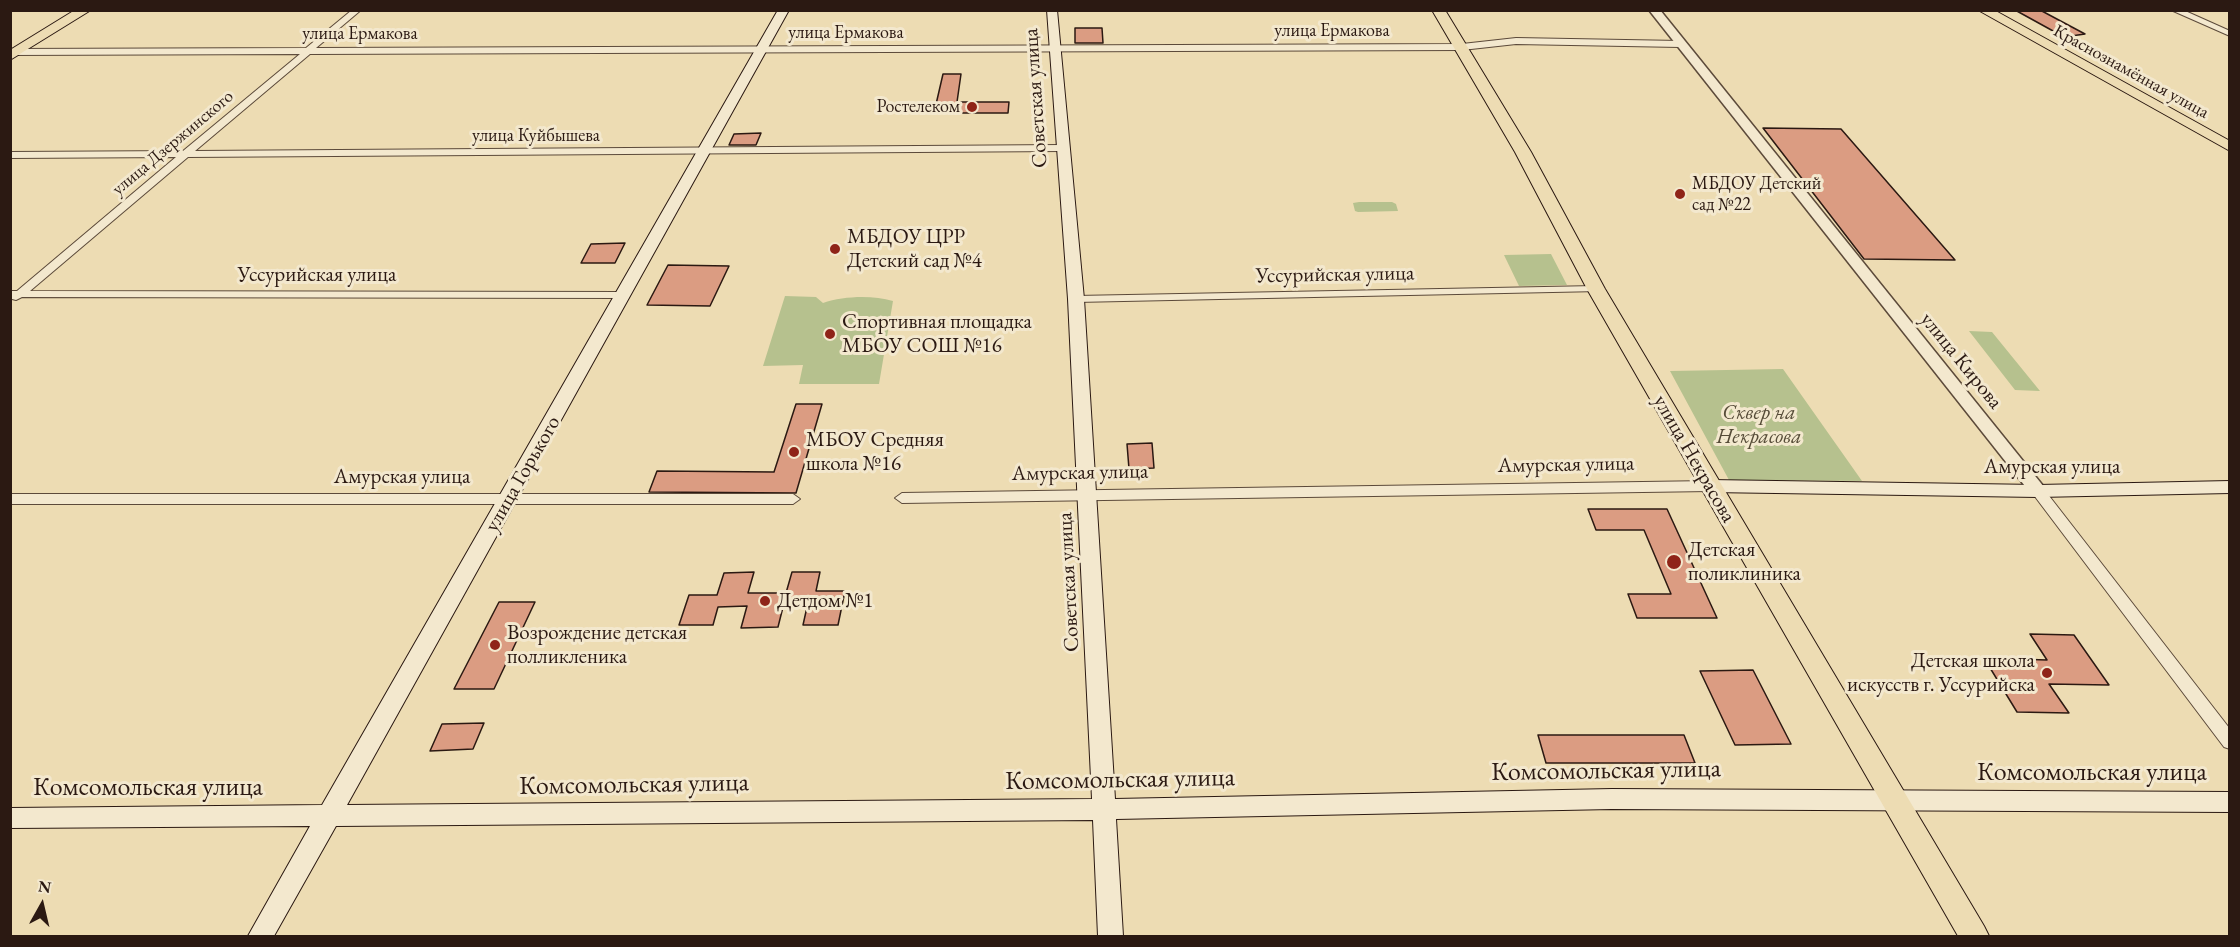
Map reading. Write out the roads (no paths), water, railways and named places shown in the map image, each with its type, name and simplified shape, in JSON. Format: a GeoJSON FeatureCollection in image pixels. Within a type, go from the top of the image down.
{"type":"FeatureCollection","features":[{"type":"Feature","properties":{"kind":"main road"},"geometry":{"type":"LineString","coordinates":[[13,53],[85,10]]}},
{"type":"Feature","properties":{"kind":"main road","name":"улица Горького"},"geometry":{"type":"LineString","coordinates":[[261,936],[706,152],[784,10]]}},
{"type":"Feature","properties":{"kind":"main road","name":"Советская улица"},"geometry":{"type":"LineString","coordinates":[[1052,10],[1076,299],[1110,936]]}},
{"type":"Feature","properties":{"kind":"main road","name":"улица Некрасова"},"geometry":{"type":"LineString","coordinates":[[1438,10],[1523,152],[1596,290],[1974,936]]}},
{"type":"Feature","properties":{"kind":"main road","name":"Краснознамённая улица"},"geometry":{"type":"LineString","coordinates":[[1984,10],[2229,147]]}},
{"type":"Feature","properties":{"kind":"main road","name":"Амурская улица"},"geometry":{"type":"LineString","coordinates":[[1710,486],[2038,491],[2229,487]]}},
{"type":"Feature","properties":{"kind":"main road","name":"Комсомольская улица"},"geometry":{"type":"LineString","coordinates":[[10,818],[1104,809],[1623,798],[2229,802]]}},
{"type":"Feature","properties":{"kind":"street","name":"улица Дзержинского"},"geometry":{"type":"LineString","coordinates":[[13,297],[357,10]]}},
{"type":"Feature","properties":{"kind":"street","name":"улица Кирова"},"geometry":{"type":"LineString","coordinates":[[1654,10],[2038,491],[2229,742]]}},
{"type":"Feature","properties":{"kind":"street"},"geometry":{"type":"LineString","coordinates":[[2175,10],[2229,34]]}},
{"type":"Feature","properties":{"kind":"street","name":"улица Ермакова"},"geometry":{"type":"LineString","coordinates":[[13,53],[1462,47],[1516,41],[1680,44]]}},
{"type":"Feature","properties":{"kind":"street","name":"улица Куйбышева"},"geometry":{"type":"LineString","coordinates":[[10,154],[706,152],[1062,148]]}},
{"type":"Feature","properties":{"kind":"street","name":"Уссурийская улица"},"geometry":{"type":"LineString","coordinates":[[1076,299],[1596,290]]}},
{"type":"Feature","properties":{"kind":"street","name":"Уссурийская улица"},"geometry":{"type":"LineString","coordinates":[[13,297],[623,295]]}},
{"type":"Feature","properties":{"kind":"street","name":"Амурская улица"},"geometry":{"type":"LineString","coordinates":[[902,498],[1710,486]]}},
{"type":"Feature","properties":{"kind":"street","name":"Амурская улица"},"geometry":{"type":"LineString","coordinates":[[10,499],[793,499]]}},
{"type":"Feature","properties":{"kind":"place","name":"Ростелеком"},"geometry":{"type":"Point","coordinates":[972,107]}},
{"type":"Feature","properties":{"kind":"place","name":"МБДОУ Детский сад №22"},"geometry":{"type":"Point","coordinates":[1680,194]}},
{"type":"Feature","properties":{"kind":"place","name":"МБДОУ ЦРР Детский сад №4"},"geometry":{"type":"Point","coordinates":[835,249]}},
{"type":"Feature","properties":{"kind":"place","name":"Спортивная площадка МБОУ СОШ №16"},"geometry":{"type":"Point","coordinates":[830,334]}},
{"type":"Feature","properties":{"kind":"place","name":"МБОУ Средняя школа №16"},"geometry":{"type":"Point","coordinates":[794,452]}},
{"type":"Feature","properties":{"kind":"place","name":"Детская поликлиника"},"geometry":{"type":"Point","coordinates":[1674,562]}},
{"type":"Feature","properties":{"kind":"place","name":"Детдом №1"},"geometry":{"type":"Point","coordinates":[765,601]}},
{"type":"Feature","properties":{"kind":"place","name":"Возрождение детская полликленика"},"geometry":{"type":"Point","coordinates":[495,645]}},
{"type":"Feature","properties":{"kind":"place","name":"Детская школа искусств г. Уссурийска"},"geometry":{"type":"Point","coordinates":[2047,673]}},
{"type":"Feature","properties":{"kind":"park label","name":"Сквер на Некрасова"},"geometry":{"type":"Point","coordinates":[1759,425]}}]}
